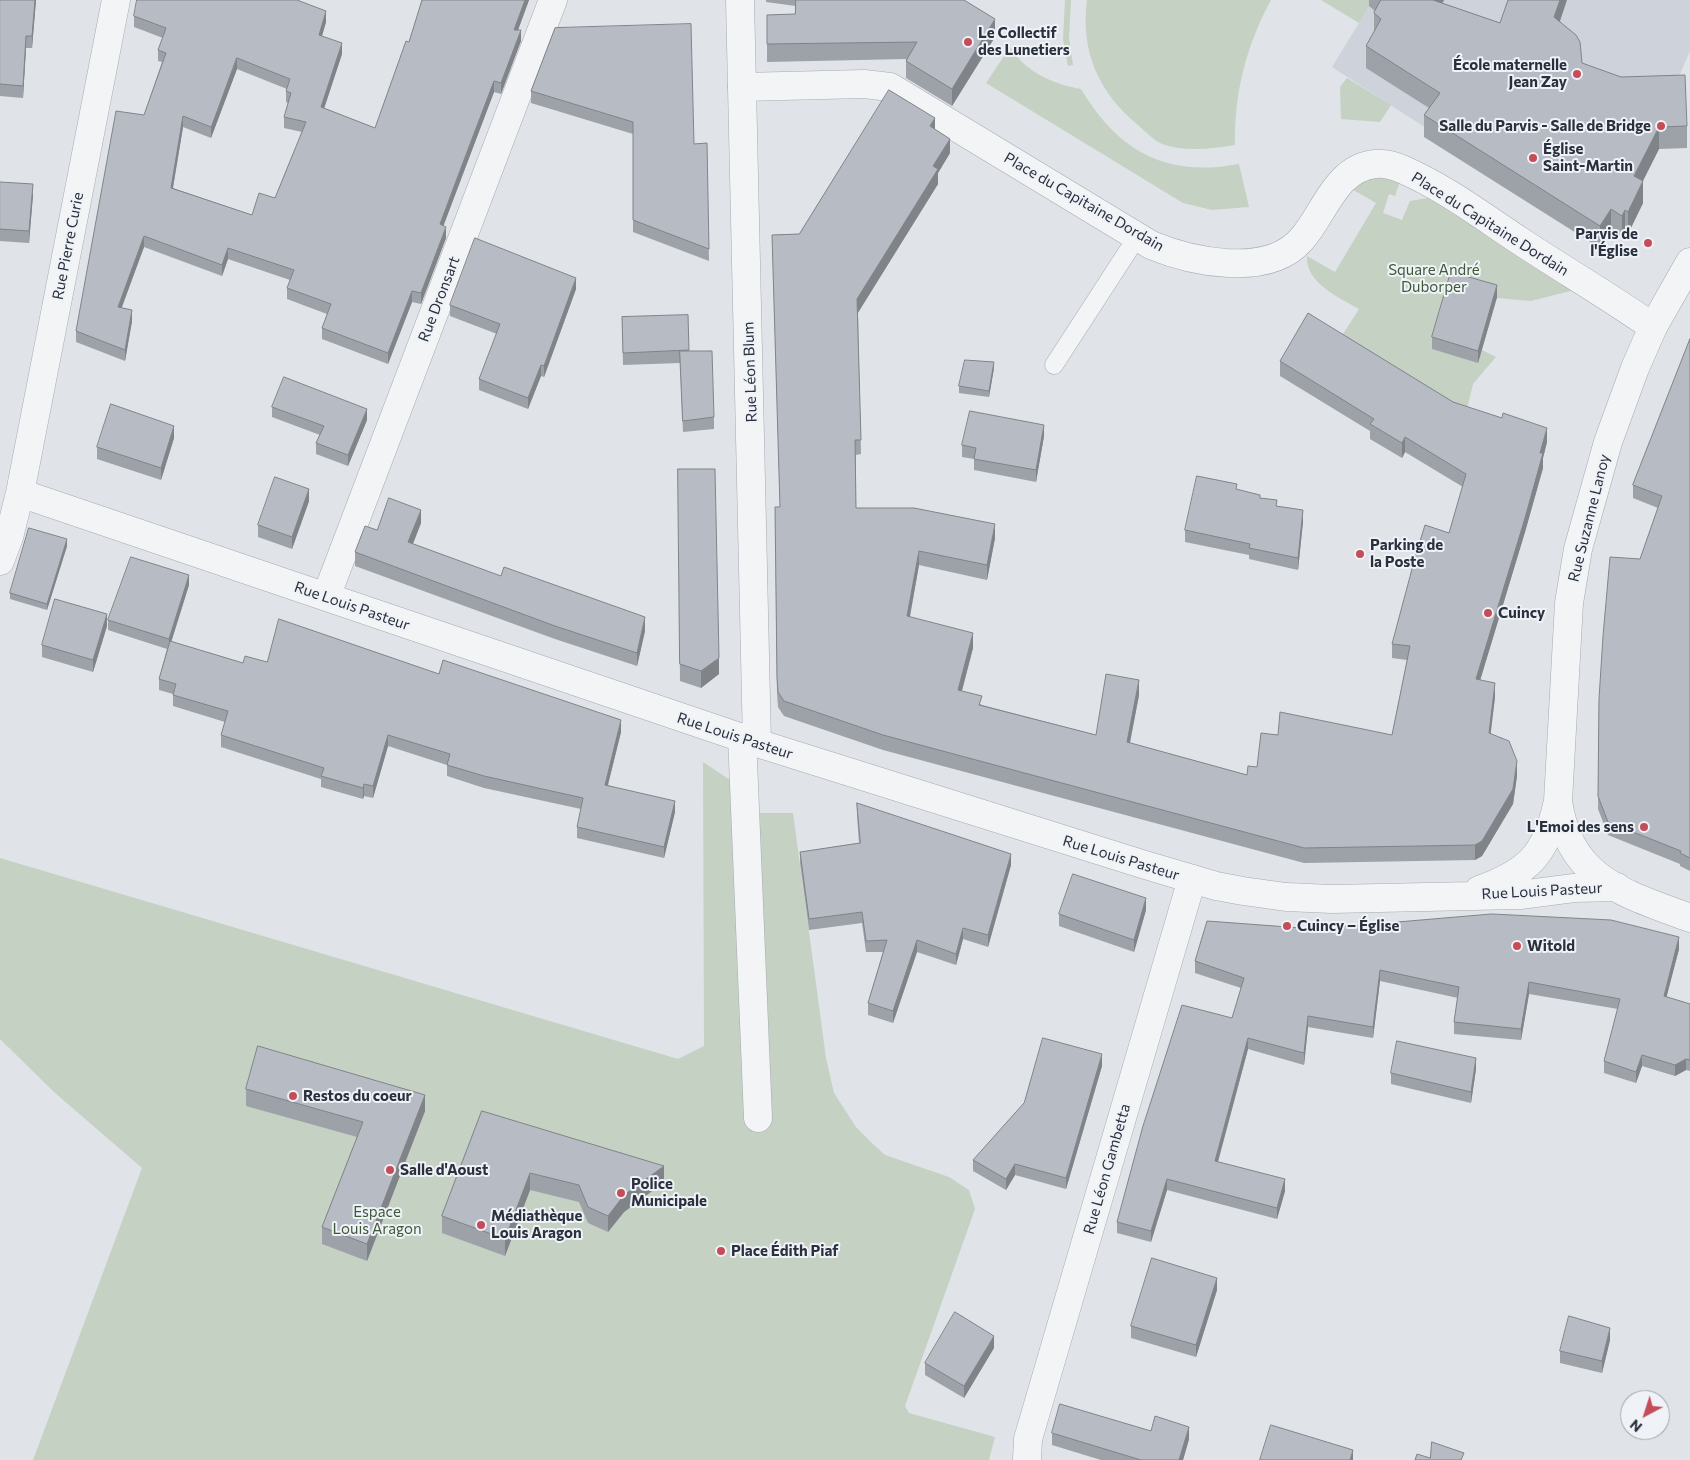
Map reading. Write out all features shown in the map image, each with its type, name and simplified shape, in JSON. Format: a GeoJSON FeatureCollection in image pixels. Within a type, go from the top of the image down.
{"type":"FeatureCollection","features":[{"type":"Feature","properties":{"kind":"street","name":"Rue Pierre Curie"},"geometry":{"type":"LineString","coordinates":[[0,561],[9,537],[20,493],[116,0]]}},
{"type":"Feature","properties":{"kind":"street","name":"Rue Dronsart"},"geometry":{"type":"LineString","coordinates":[[326,597],[553,0]]}},
{"type":"Feature","properties":{"kind":"street","name":"Rue Léon Blum"},"geometry":{"type":"LineString","coordinates":[[740,0],[750,740],[758,1118]]}},
{"type":"Feature","properties":{"kind":"street","name":"Place du Capitaine Dordain"},"geometry":{"type":"LineString","coordinates":[[742,87],[864,84],[890,87],[1137,237],[1166,252],[1208,262],[1270,259],[1287,252],[1302,240],[1338,186],[1351,173],[1375,164],[1390,165],[1403,169],[1448,193],[1653,328]]}},
{"type":"Feature","properties":{"kind":"street","name":"Rue Suzanne Lanoy"},"geometry":{"type":"LineString","coordinates":[[1617,888],[1598,878],[1571,847],[1561,821],[1558,801],[1569,603],[1578,549],[1614,425],[1635,368],[1653,328],[1690,262]]}},
{"type":"Feature","properties":{"kind":"street","name":"Rue Louis Pasteur"},"geometry":{"type":"LineString","coordinates":[[20,493],[750,740],[1192,879],[1243,891],[1305,898],[1520,894],[1582,888],[1617,888]]}},
{"type":"Feature","properties":{"kind":"street","name":"Rue Louis Pasteur"},"geometry":{"type":"LineString","coordinates":[[1466,895],[1510,878],[1535,860],[1549,836],[1558,801]]}},
{"type":"Feature","properties":{"kind":"street","name":"Rue Léon Gambetta"},"geometry":{"type":"LineString","coordinates":[[1026,1460],[1028,1439],[1192,879]]}},
{"type":"Feature","properties":{"kind":"street"},"geometry":{"type":"LineString","coordinates":[[1617,888],[1690,918]]}},
{"type":"Feature","properties":{"kind":"lane"},"geometry":{"type":"LineString","coordinates":[[1054,365],[1137,237]]}},
{"type":"Feature","properties":{"kind":"shaded area","name":"École maternelle Jean Zay"},"geometry":{"type":"Polygon","coordinates":[[[1373,0],[1690,0],[1690,51],[1670,97],[1429,130],[1332,67],[1373,0]]]}},
{"type":"Feature","properties":{"kind":"green space"},"geometry":{"type":"Polygon","coordinates":[[[1065,0],[1071,0],[1069,38],[1073,65],[1068,66],[1063,39],[1065,0]]]}},
{"type":"Feature","properties":{"kind":"green space"},"geometry":{"type":"Polygon","coordinates":[[[1087,0],[1271,0],[1262,17],[1243,71],[1237,107],[1235,145],[1198,149],[1171,147],[1155,140],[1124,113],[1103,85],[1095,70],[1087,37],[1087,0]]]}},
{"type":"Feature","properties":{"kind":"green space"},"geometry":{"type":"Polygon","coordinates":[[[1321,0],[1373,0],[1359,23],[1321,0]]]}},
{"type":"Feature","properties":{"kind":"green space"},"geometry":{"type":"Polygon","coordinates":[[[1010,47],[1016,56],[1041,76],[1060,84],[1081,89],[1095,111],[1111,129],[1128,144],[1146,155],[1167,163],[1189,167],[1239,164],[1249,207],[1212,210],[1183,203],[986,83],[1010,47]]]}},
{"type":"Feature","properties":{"kind":"green space"},"geometry":{"type":"Polygon","coordinates":[[[1347,78],[1391,105],[1380,122],[1341,119],[1340,87],[1347,78]]]}},
{"type":"Feature","properties":{"kind":"green space","name":"Square André Duborper"},"geometry":{"type":"Polygon","coordinates":[[[1362,176],[1401,178],[1395,196],[1389,194],[1383,213],[1402,220],[1410,201],[1428,198],[1574,290],[1531,301],[1497,298],[1482,350],[1496,357],[1473,384],[1464,421],[1336,345],[1359,309],[1334,295],[1318,282],[1308,266],[1307,256],[1335,272],[1376,203],[1348,187],[1362,176]]]}},
{"type":"Feature","properties":{"kind":"green space","name":"Espace Louis Aragon"},"geometry":{"type":"Polygon","coordinates":[[[703,762],[733,782],[734,813],[793,813],[826,1058],[834,1093],[856,1127],[885,1155],[949,1177],[969,1190],[975,1209],[905,1406],[909,1413],[995,1437],[989,1460],[33,1460],[142,1168],[54,1092],[0,1039],[0,858],[678,1059],[704,1046],[703,762]]]}},
{"type":"Feature","properties":{"kind":"building"},"geometry":{"type":"Polygon","coordinates":[[[0,0],[35,0],[32,36],[26,36],[23,86],[0,84],[0,0]]]}},
{"type":"Feature","properties":{"kind":"building"},"geometry":{"type":"Polygon","coordinates":[[[137,0],[297,0],[326,11],[319,35],[342,43],[321,107],[375,128],[406,41],[409,42],[422,0],[525,0],[514,30],[521,30],[501,83],[494,81],[467,152],[440,224],[446,227],[421,293],[412,291],[388,353],[322,328],[331,304],[287,288],[294,270],[228,248],[222,265],[144,236],[118,307],[132,310],[125,350],[76,331],[116,111],[144,115],[166,53],[158,50],[166,28],[134,16],[137,0]],[[237,58],[211,127],[183,116],[171,188],[252,215],[259,193],[275,198],[306,122],[284,117],[291,93],[286,91],[290,79],[237,58]]]}},
{"type":"Feature","properties":{"kind":"building"},"geometry":{"type":"Polygon","coordinates":[[[796,0],[964,0],[995,19],[952,89],[906,61],[917,42],[767,44],[767,15],[795,14],[796,0]]]}},
{"type":"Feature","properties":{"kind":"building"},"geometry":{"type":"Polygon","coordinates":[[[1381,0],[1433,0],[1500,23],[1508,0],[1560,0],[1554,17],[1576,35],[1580,42],[1582,63],[1621,77],[1685,75],[1687,126],[1659,127],[1634,176],[1643,181],[1628,212],[1625,210],[1622,216],[1611,209],[1600,226],[1424,115],[1440,93],[1366,46],[1381,19],[1374,13],[1381,0]]]}},
{"type":"Feature","properties":{"kind":"building"},"geometry":{"type":"Polygon","coordinates":[[[691,24],[694,144],[707,143],[709,249],[633,220],[633,122],[531,91],[555,28],[691,24]]]}},
{"type":"Feature","properties":{"kind":"building"},"geometry":{"type":"Polygon","coordinates":[[[889,90],[935,118],[930,126],[950,139],[933,166],[938,169],[857,299],[861,440],[855,440],[856,508],[914,508],[995,524],[987,565],[919,551],[907,616],[973,633],[958,690],[982,696],[979,705],[1096,735],[1106,674],[1139,680],[1127,742],[1247,775],[1248,766],[1257,767],[1261,733],[1278,735],[1280,712],[1392,735],[1410,646],[1392,644],[1416,554],[1425,525],[1449,533],[1466,474],[1405,437],[1402,443],[1370,424],[1374,419],[1280,361],[1308,313],[1453,402],[1502,418],[1503,413],[1547,428],[1540,453],[1543,453],[1525,518],[1476,679],[1495,683],[1489,733],[1509,741],[1517,761],[1513,789],[1482,841],[1475,845],[1304,848],[883,735],[784,701],[778,692],[777,678],[775,507],[780,507],[772,235],[799,234],[889,90]]]}},
{"type":"Feature","properties":{"kind":"building"},"geometry":{"type":"Polygon","coordinates":[[[0,182],[33,184],[29,231],[0,229],[0,182]]]}},
{"type":"Feature","properties":{"kind":"building"},"geometry":{"type":"Polygon","coordinates":[[[475,238],[576,278],[544,366],[541,365],[528,398],[479,379],[500,324],[450,305],[475,238]]]}},
{"type":"Feature","properties":{"kind":"building"},"geometry":{"type":"Polygon","coordinates":[[[1451,272],[1497,285],[1478,351],[1432,337],[1451,272]]]}},
{"type":"Feature","properties":{"kind":"building"},"geometry":{"type":"Polygon","coordinates":[[[688,315],[689,350],[623,353],[622,317],[688,315]]]}},
{"type":"Feature","properties":{"kind":"building"},"geometry":{"type":"Polygon","coordinates":[[[1690,339],[1690,858],[1680,853],[1681,851],[1608,822],[1598,796],[1599,699],[1610,557],[1640,559],[1662,496],[1633,485],[1690,339]]]}},
{"type":"Feature","properties":{"kind":"building"},"geometry":{"type":"Polygon","coordinates":[[[680,351],[712,351],[714,417],[683,421],[680,351]]]}},
{"type":"Feature","properties":{"kind":"building"},"geometry":{"type":"Polygon","coordinates":[[[965,360],[994,362],[989,391],[959,386],[965,360]]]}},
{"type":"Feature","properties":{"kind":"building"},"geometry":{"type":"Polygon","coordinates":[[[284,377],[367,409],[348,455],[316,443],[324,426],[272,407],[284,377]]]}},
{"type":"Feature","properties":{"kind":"building"},"geometry":{"type":"Polygon","coordinates":[[[111,404],[174,426],[161,468],[97,447],[111,404]]]}},
{"type":"Feature","properties":{"kind":"building"},"geometry":{"type":"Polygon","coordinates":[[[970,411],[1044,425],[1036,470],[974,459],[976,448],[962,445],[970,411]]]}},
{"type":"Feature","properties":{"kind":"building"},"geometry":{"type":"Polygon","coordinates":[[[678,469],[715,469],[719,658],[701,671],[680,664],[678,469]]]}},
{"type":"Feature","properties":{"kind":"building"},"geometry":{"type":"Polygon","coordinates":[[[1197,476],[1237,484],[1236,489],[1260,495],[1260,498],[1277,500],[1276,506],[1303,510],[1298,558],[1249,548],[1250,544],[1185,530],[1197,476]]]}},
{"type":"Feature","properties":{"kind":"building"},"geometry":{"type":"Polygon","coordinates":[[[275,477],[309,489],[292,537],[258,525],[275,477]]]}},
{"type":"Feature","properties":{"kind":"building"},"geometry":{"type":"Polygon","coordinates":[[[389,498],[421,510],[408,542],[501,576],[504,567],[645,617],[637,653],[555,626],[355,552],[365,526],[377,530],[389,498]]]}},
{"type":"Feature","properties":{"kind":"building"},"geometry":{"type":"Polygon","coordinates":[[[29,528],[67,539],[47,604],[10,593],[29,528]]]}},
{"type":"Feature","properties":{"kind":"building"},"geometry":{"type":"Polygon","coordinates":[[[131,557],[189,575],[169,639],[108,620],[131,557]]]}},
{"type":"Feature","properties":{"kind":"building"},"geometry":{"type":"Polygon","coordinates":[[[55,599],[107,614],[93,660],[42,645],[55,599]]]}},
{"type":"Feature","properties":{"kind":"building"},"geometry":{"type":"Polygon","coordinates":[[[279,619],[439,674],[443,660],[621,720],[605,785],[675,801],[664,847],[577,827],[583,798],[484,776],[447,765],[450,754],[388,735],[373,786],[364,784],[363,788],[321,776],[324,768],[221,735],[228,711],[173,695],[176,684],[159,679],[170,641],[243,663],[245,656],[267,662],[279,619]]]}},
{"type":"Feature","properties":{"kind":"building"},"geometry":{"type":"Polygon","coordinates":[[[857,803],[1011,854],[988,935],[963,928],[956,954],[917,940],[893,1011],[868,1003],[887,940],[866,941],[862,912],[809,919],[800,852],[860,843],[857,803]]]}},
{"type":"Feature","properties":{"kind":"building"},"geometry":{"type":"Polygon","coordinates":[[[1073,874],[1146,898],[1134,940],[1059,914],[1073,874]]]}},
{"type":"Feature","properties":{"kind":"building"},"geometry":{"type":"Polygon","coordinates":[[[1492,914],[1611,920],[1679,937],[1664,996],[1690,1004],[1690,1060],[1686,1059],[1675,1065],[1642,1055],[1636,1072],[1604,1061],[1620,999],[1529,982],[1521,1029],[1454,1022],[1459,987],[1380,970],[1373,1027],[1308,1016],[1304,1053],[1248,1038],[1215,1161],[1285,1179],[1277,1208],[1167,1179],[1151,1231],[1117,1222],[1143,1126],[1182,1005],[1232,1018],[1244,978],[1195,961],[1207,921],[1315,929],[1492,914]]]}},
{"type":"Feature","properties":{"kind":"building"},"geometry":{"type":"Polygon","coordinates":[[[1043,1038],[1102,1054],[1066,1178],[1015,1164],[1006,1179],[973,1160],[1024,1103],[1043,1038]]]}},
{"type":"Feature","properties":{"kind":"building"},"geometry":{"type":"Polygon","coordinates":[[[1397,1041],[1476,1058],[1471,1092],[1391,1073],[1397,1041]]]}},
{"type":"Feature","properties":{"kind":"building"},"geometry":{"type":"Polygon","coordinates":[[[258,1046],[425,1095],[367,1244],[322,1227],[363,1122],[246,1089],[258,1046]]]}},
{"type":"Feature","properties":{"kind":"building"},"geometry":{"type":"Polygon","coordinates":[[[482,1111],[664,1166],[624,1195],[608,1216],[588,1207],[579,1185],[530,1173],[505,1239],[442,1216],[482,1111]]]}},
{"type":"Feature","properties":{"kind":"building"},"geometry":{"type":"Polygon","coordinates":[[[1152,1258],[1217,1278],[1196,1345],[1131,1326],[1152,1258]]]}},
{"type":"Feature","properties":{"kind":"building"},"geometry":{"type":"Polygon","coordinates":[[[955,1312],[994,1336],[964,1386],[925,1363],[955,1312]]]}},
{"type":"Feature","properties":{"kind":"building"},"geometry":{"type":"Polygon","coordinates":[[[1569,1316],[1610,1328],[1602,1361],[1560,1351],[1569,1316]]]}},
{"type":"Feature","properties":{"kind":"building"},"geometry":{"type":"Polygon","coordinates":[[[1060,1404],[1151,1431],[1155,1416],[1189,1427],[1179,1460],[1141,1460],[1052,1433],[1060,1404]]]}},
{"type":"Feature","properties":{"kind":"building"},"geometry":{"type":"Polygon","coordinates":[[[1271,1425],[1353,1450],[1350,1460],[1260,1460],[1271,1425]]]}},
{"type":"Feature","properties":{"kind":"building"},"geometry":{"type":"Polygon","coordinates":[[[1432,1442],[1464,1453],[1461,1460],[1415,1460],[1417,1454],[1430,1458],[1432,1442]]]}},
{"type":"Feature","properties":{"kind":"place","name":"Le Collectif des Lunetiers"},"geometry":{"type":"Point","coordinates":[968,42]}},
{"type":"Feature","properties":{"kind":"place","name":"École maternelle Jean Zay"},"geometry":{"type":"Point","coordinates":[1577,74]}},
{"type":"Feature","properties":{"kind":"place","name":"Salle du Parvis - Salle de Bridge"},"geometry":{"type":"Point","coordinates":[1661,126]}},
{"type":"Feature","properties":{"kind":"place","name":"Église Saint-Martin"},"geometry":{"type":"Point","coordinates":[1533,158]}},
{"type":"Feature","properties":{"kind":"place","name":"Parvis de l'Église"},"geometry":{"type":"Point","coordinates":[1648,243]}},
{"type":"Feature","properties":{"kind":"place","name":"Parking de la Poste"},"geometry":{"type":"Point","coordinates":[1360,554]}},
{"type":"Feature","properties":{"kind":"place","name":"Cuincy"},"geometry":{"type":"Point","coordinates":[1488,613]}},
{"type":"Feature","properties":{"kind":"place","name":"L'Emoi des sens"},"geometry":{"type":"Point","coordinates":[1644,827]}},
{"type":"Feature","properties":{"kind":"place","name":"Cuincy – Église"},"geometry":{"type":"Point","coordinates":[1287,926]}},
{"type":"Feature","properties":{"kind":"place","name":"Witold"},"geometry":{"type":"Point","coordinates":[1517,946]}},
{"type":"Feature","properties":{"kind":"place","name":"Restos du coeur"},"geometry":{"type":"Point","coordinates":[293,1096]}},
{"type":"Feature","properties":{"kind":"place","name":"Salle d'Aoust"},"geometry":{"type":"Point","coordinates":[390,1170]}},
{"type":"Feature","properties":{"kind":"place","name":"Police Municipale"},"geometry":{"type":"Point","coordinates":[621,1193]}},
{"type":"Feature","properties":{"kind":"place","name":"Médiathèque Louis Aragon"},"geometry":{"type":"Point","coordinates":[481,1225]}},
{"type":"Feature","properties":{"kind":"place","name":"Place Édith Piaf"},"geometry":{"type":"Point","coordinates":[721,1251]}}]}
